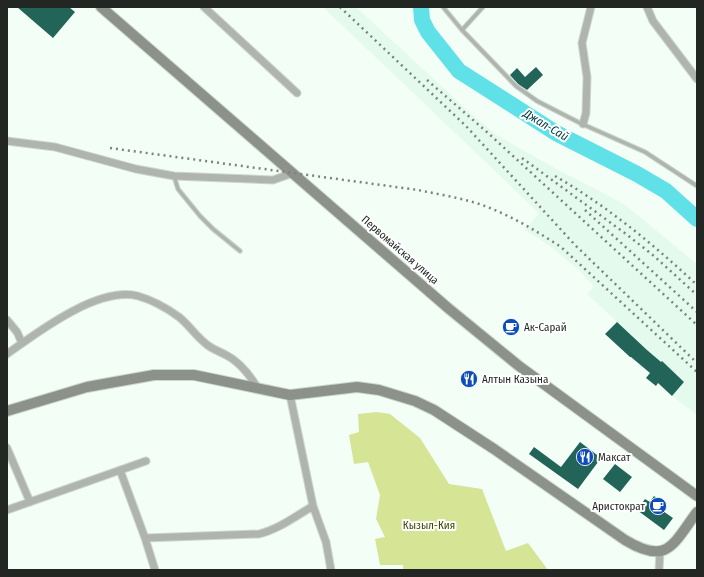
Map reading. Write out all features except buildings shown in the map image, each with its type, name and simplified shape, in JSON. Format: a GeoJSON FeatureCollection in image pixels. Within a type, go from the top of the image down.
{"type":"FeatureCollection","features":[{"type":"Feature","properties":{"kind":"main road","name":"Первомайская улица"},"geometry":{"type":"LineString","coordinates":[[101,7],[448,308],[519,366],[697,496]]}},
{"type":"Feature","properties":{"kind":"main road"},"geometry":{"type":"LineString","coordinates":[[7,411],[86,387],[154,375],[194,375],[290,395],[357,387],[379,390],[416,401],[434,410],[494,449],[625,540],[645,551],[660,552],[671,547],[697,512]]}},
{"type":"Feature","properties":{"kind":"street"},"geometry":{"type":"LineString","coordinates":[[204,7],[297,93]]}},
{"type":"Feature","properties":{"kind":"street"},"geometry":{"type":"LineString","coordinates":[[583,124],[586,113],[587,77],[582,43],[591,7]]}},
{"type":"Feature","properties":{"kind":"street"},"geometry":{"type":"LineString","coordinates":[[647,7],[653,21],[697,79]]}},
{"type":"Feature","properties":{"kind":"street"},"geometry":{"type":"LineString","coordinates":[[7,141],[55,147],[136,169],[174,176],[273,180],[293,173]]}},
{"type":"Feature","properties":{"kind":"street"},"geometry":{"type":"LineString","coordinates":[[7,354],[50,324],[82,306],[116,296],[138,296],[169,310],[180,318],[206,345],[236,361],[251,377],[257,387]]}},
{"type":"Feature","properties":{"kind":"street"},"geometry":{"type":"LineString","coordinates":[[7,320],[17,332],[22,343]]}},
{"type":"Feature","properties":{"kind":"street"},"geometry":{"type":"LineString","coordinates":[[290,395],[313,506],[326,542],[331,570]]}},
{"type":"Feature","properties":{"kind":"street"},"geometry":{"type":"LineString","coordinates":[[7,448],[30,502]]}},
{"type":"Feature","properties":{"kind":"street"},"geometry":{"type":"LineString","coordinates":[[7,510],[146,461]]}},
{"type":"Feature","properties":{"kind":"street"},"geometry":{"type":"LineString","coordinates":[[120,470],[155,570]]}},
{"type":"Feature","properties":{"kind":"street"},"geometry":{"type":"LineString","coordinates":[[145,538],[259,534],[276,528],[313,506]]}},
{"type":"Feature","properties":{"kind":"street"},"geometry":{"type":"LineString","coordinates":[[659,570],[660,552]]}},
{"type":"Feature","properties":{"kind":"lane"},"geometry":{"type":"LineString","coordinates":[[443,7],[462,30],[516,86],[537,101],[645,152],[697,186]]}},
{"type":"Feature","properties":{"kind":"lane"},"geometry":{"type":"LineString","coordinates":[[462,30],[482,7]]}},
{"type":"Feature","properties":{"kind":"lane"},"geometry":{"type":"LineString","coordinates":[[174,176],[178,189],[200,216],[213,229],[240,251]]}},
{"type":"Feature","properties":{"kind":"shaded area"},"geometry":{"type":"Polygon","coordinates":[[[327,7],[356,7],[495,134],[549,165],[624,204],[697,264],[697,415],[672,396],[684,382],[667,369],[669,367],[662,361],[660,363],[587,294],[594,287],[579,270],[551,247],[525,230],[539,213],[325,9],[327,7]]]}},
{"type":"Feature","properties":{"kind":"green space","name":"Кызыл-Кия"},"geometry":{"type":"Polygon","coordinates":[[[377,412],[390,414],[420,438],[449,484],[482,489],[506,551],[528,543],[548,570],[403,570],[403,565],[380,565],[375,539],[385,537],[376,519],[380,495],[368,462],[354,464],[349,435],[359,432],[358,414],[377,412]]]}},
{"type":"Feature","properties":{"kind":"waterway","name":"Джал-Сай"},"geometry":{"type":"LineString","coordinates":[[421,7],[422,20],[428,32],[459,71],[556,133],[637,174],[666,191],[697,219]]}},
{"type":"Feature","properties":{"kind":"railway"},"geometry":{"type":"LineString","coordinates":[[340,7],[466,126],[575,245],[697,363]]}},
{"type":"Feature","properties":{"kind":"railway"},"geometry":{"type":"LineString","coordinates":[[427,80],[488,133],[697,325]]}},
{"type":"Feature","properties":{"kind":"railway"},"geometry":{"type":"LineString","coordinates":[[110,148],[418,190],[464,200],[490,208],[508,216],[561,247],[697,372]]}},
{"type":"Feature","properties":{"kind":"railway"},"geometry":{"type":"LineString","coordinates":[[522,158],[626,234],[654,256],[697,295]]}},
{"type":"Feature","properties":{"kind":"railway"},"geometry":{"type":"LineString","coordinates":[[555,176],[593,200],[629,226],[697,285]]}},
{"type":"Feature","properties":{"kind":"railway"},"geometry":{"type":"LineString","coordinates":[[585,210],[697,312]]}},
{"type":"Feature","properties":{"kind":"place","name":"Ак-Сарай"},"geometry":{"type":"Point","coordinates":[511,327]}},
{"type":"Feature","properties":{"kind":"place","name":"Алтын Казына"},"geometry":{"type":"Point","coordinates":[469,379]}},
{"type":"Feature","properties":{"kind":"place","name":"Максат"},"geometry":{"type":"Point","coordinates":[585,457]}},
{"type":"Feature","properties":{"kind":"place","name":"Аристократ"},"geometry":{"type":"Point","coordinates":[658,506]}}]}
